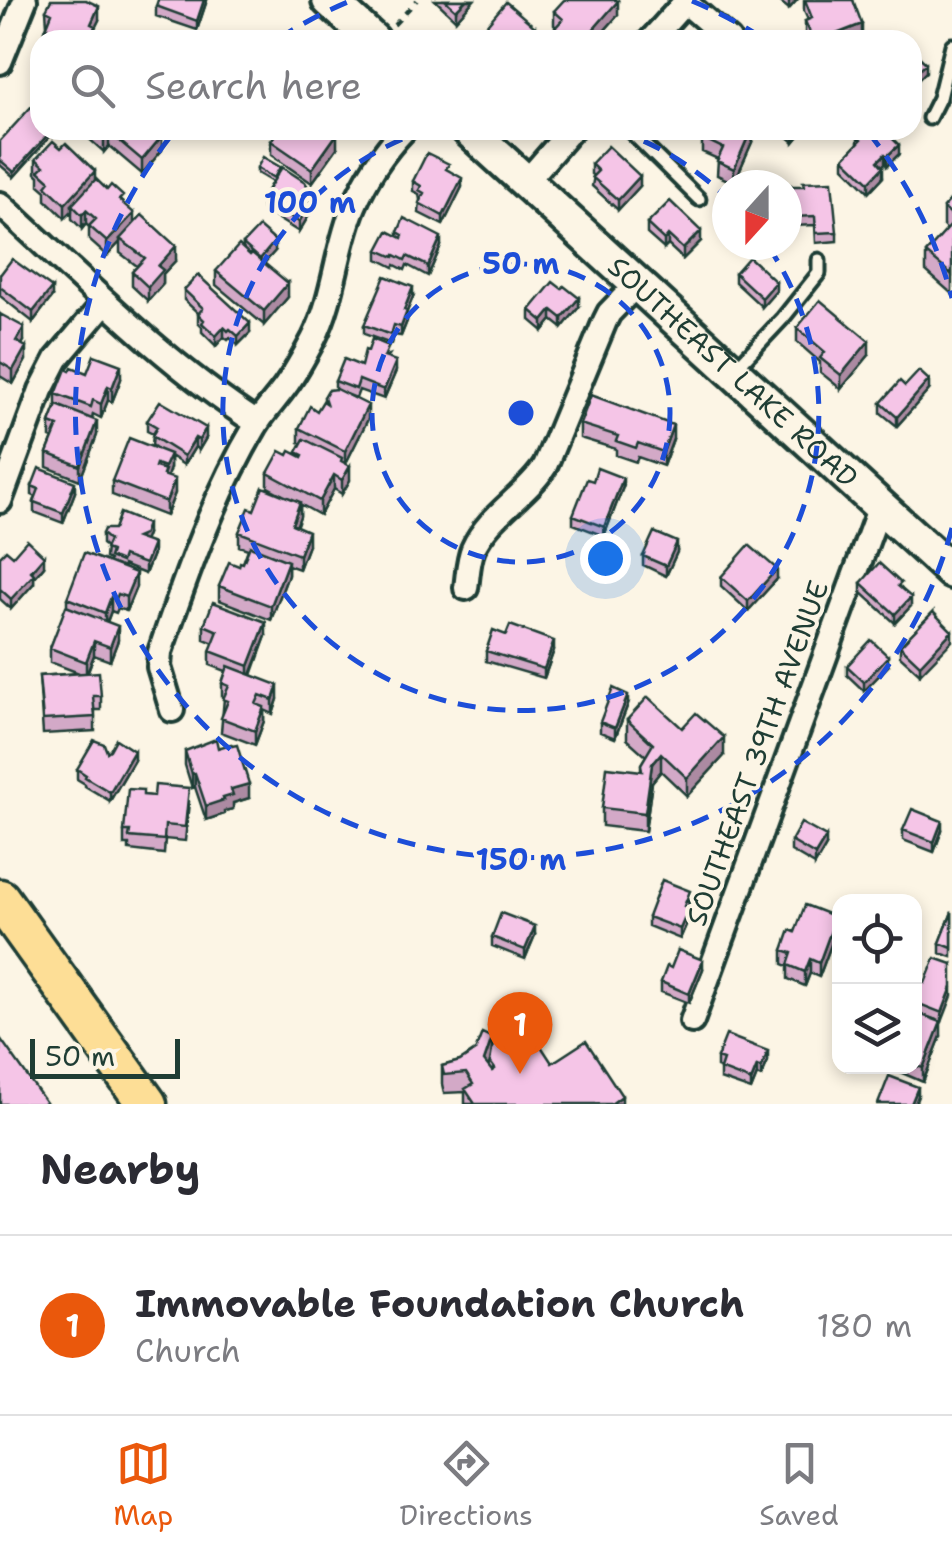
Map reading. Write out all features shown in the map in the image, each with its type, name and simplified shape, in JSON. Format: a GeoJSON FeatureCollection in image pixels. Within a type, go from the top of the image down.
{"type":"FeatureCollection","features":[{"type":"Feature","properties":{"kind":"highway"},"geometry":{"type":"LineString","coordinates":[[0,899],[147,1104]]}},
{"type":"Feature","properties":{"kind":"main road"},"geometry":{"type":"LineString","coordinates":[[329,0],[361,30]]}},
{"type":"Feature","properties":{"kind":"main road","name":"SOUTHEAST LAKE ROAD"},"geometry":{"type":"LineString","coordinates":[[480,140],[952,572]]}},
{"type":"Feature","properties":{"kind":"street"},"geometry":{"type":"LineString","coordinates":[[0,62],[25,0]]}},
{"type":"Feature","properties":{"kind":"street"},"geometry":{"type":"LineString","coordinates":[[660,30],[686,1],[718,30]]}},
{"type":"Feature","properties":{"kind":"street"},"geometry":{"type":"LineString","coordinates":[[172,710],[159,667],[160,652],[210,517],[257,423],[288,383],[315,336],[332,289],[352,209],[369,174],[394,140]]}},
{"type":"Feature","properties":{"kind":"street"},"geometry":{"type":"LineString","coordinates":[[526,182],[562,140]]}},
{"type":"Feature","properties":{"kind":"street"},"geometry":{"type":"LineString","coordinates":[[0,204],[104,302],[210,393],[257,423]]}},
{"type":"Feature","properties":{"kind":"street"},"geometry":{"type":"LineString","coordinates":[[466,588],[473,550],[490,524],[524,493],[545,466],[605,322],[638,284]]}},
{"type":"Feature","properties":{"kind":"street"},"geometry":{"type":"LineString","coordinates":[[0,501],[57,359],[104,302]]}},
{"type":"Feature","properties":{"kind":"street","name":"SOUTHEAST 39TH AVENUE"},"geometry":{"type":"LineString","coordinates":[[692,1021],[880,506]]}},
{"type":"Feature","properties":{"kind":"lane"},"geometry":{"type":"LineString","coordinates":[[929,118],[952,45]]}},
{"type":"Feature","properties":{"kind":"lane"},"geometry":{"type":"LineString","coordinates":[[639,140],[699,200]]}},
{"type":"Feature","properties":{"kind":"lane"},"geometry":{"type":"LineString","coordinates":[[733,371],[819,273],[819,260]]}},
{"type":"Feature","properties":{"kind":"path"},"geometry":{"type":"LineString","coordinates":[[404,15],[418,0]]}},
{"type":"Feature","properties":{"kind":"building"},"geometry":{"type":"Polygon","coordinates":[[[51,0],[86,0],[99,6],[91,24],[94,30],[45,30],[52,13],[46,10],[51,0]]]}},
{"type":"Feature","properties":{"kind":"building"},"geometry":{"type":"Polygon","coordinates":[[[158,0],[204,0],[197,21],[156,6],[158,0]]]}},
{"type":"Feature","properties":{"kind":"building"},"geometry":{"type":"Polygon","coordinates":[[[445,0],[466,0],[456,10],[445,0]]]}},
{"type":"Feature","properties":{"kind":"building"},"geometry":{"type":"Polygon","coordinates":[[[564,0],[618,1],[593,30],[557,30],[563,19],[554,11],[564,0]]]}},
{"type":"Feature","properties":{"kind":"building"},"geometry":{"type":"Polygon","coordinates":[[[805,0],[853,0],[862,24],[847,30],[809,30],[805,21],[812,18],[805,0]]]}},
{"type":"Feature","properties":{"kind":"building"},"geometry":{"type":"Polygon","coordinates":[[[506,2],[535,27],[532,30],[482,30],[506,2]]]}},
{"type":"Feature","properties":{"kind":"building"},"geometry":{"type":"Polygon","coordinates":[[[30,108],[30,140],[43,140],[14,172],[0,160],[0,141],[30,108]]]}},
{"type":"Feature","properties":{"kind":"building"},"geometry":{"type":"Polygon","coordinates":[[[118,140],[159,140],[142,160],[118,140]]]}},
{"type":"Feature","properties":{"kind":"building"},"geometry":{"type":"Polygon","coordinates":[[[272,140],[333,140],[312,169],[272,140]]]}},
{"type":"Feature","properties":{"kind":"building"},"geometry":{"type":"Polygon","coordinates":[[[706,140],[747,140],[734,169],[717,161],[723,148],[706,140]]]}},
{"type":"Feature","properties":{"kind":"building"},"geometry":{"type":"Polygon","coordinates":[[[861,140],[894,140],[899,145],[878,161],[883,167],[869,182],[844,158],[861,140]]]}},
{"type":"Feature","properties":{"kind":"building"},"geometry":{"type":"Polygon","coordinates":[[[53,141],[61,148],[66,143],[95,171],[65,204],[46,186],[50,181],[39,171],[44,166],[36,159],[53,141]]]}},
{"type":"Feature","properties":{"kind":"building"},"geometry":{"type":"Polygon","coordinates":[[[608,146],[640,176],[618,200],[592,177],[598,171],[591,164],[608,146]]]}},
{"type":"Feature","properties":{"kind":"building"},"geometry":{"type":"Polygon","coordinates":[[[427,153],[449,164],[446,169],[462,178],[443,216],[419,203],[424,193],[413,181],[427,153]]]}},
{"type":"Feature","properties":{"kind":"building"},"geometry":{"type":"Polygon","coordinates":[[[263,157],[280,167],[274,178],[257,168],[263,157]]]}},
{"type":"Feature","properties":{"kind":"building"},"geometry":{"type":"Polygon","coordinates":[[[282,167],[308,187],[299,195],[311,202],[299,222],[262,199],[282,167]]]}},
{"type":"Feature","properties":{"kind":"building"},"geometry":{"type":"Polygon","coordinates":[[[96,179],[107,190],[111,185],[123,196],[119,200],[134,213],[107,242],[89,226],[96,219],[86,210],[82,215],[72,205],[96,179]]]}},
{"type":"Feature","properties":{"kind":"building"},"geometry":{"type":"Polygon","coordinates":[[[832,181],[837,232],[816,233],[815,216],[802,217],[803,182],[832,181]]]}},
{"type":"Feature","properties":{"kind":"building"},"geometry":{"type":"Polygon","coordinates":[[[952,198],[952,216],[943,208],[952,198]]]}},
{"type":"Feature","properties":{"kind":"building"},"geometry":{"type":"Polygon","coordinates":[[[670,201],[701,231],[683,249],[668,235],[664,240],[647,224],[670,201]]]}},
{"type":"Feature","properties":{"kind":"building"},"geometry":{"type":"Polygon","coordinates":[[[142,215],[176,246],[158,266],[163,270],[148,287],[132,272],[145,258],[120,239],[142,215]]]}},
{"type":"Feature","properties":{"kind":"building"},"geometry":{"type":"Polygon","coordinates":[[[404,218],[441,237],[428,266],[407,256],[405,260],[378,250],[388,231],[402,238],[398,232],[404,218]]]}},
{"type":"Feature","properties":{"kind":"building"},"geometry":{"type":"Polygon","coordinates":[[[952,224],[952,275],[926,253],[952,224]]]}},
{"type":"Feature","properties":{"kind":"building"},"geometry":{"type":"Polygon","coordinates":[[[259,227],[275,241],[260,259],[243,244],[259,227]]]}},
{"type":"Feature","properties":{"kind":"building"},"geometry":{"type":"Polygon","coordinates":[[[239,245],[288,283],[264,311],[216,271],[239,245]]]}},
{"type":"Feature","properties":{"kind":"building"},"geometry":{"type":"Polygon","coordinates":[[[12,259],[52,288],[33,312],[0,287],[0,275],[12,259]]]}},
{"type":"Feature","properties":{"kind":"building"},"geometry":{"type":"Polygon","coordinates":[[[746,260],[752,260],[776,282],[762,298],[735,273],[746,260]]]}},
{"type":"Feature","properties":{"kind":"building"},"geometry":{"type":"Polygon","coordinates":[[[198,275],[250,323],[238,336],[224,327],[216,336],[202,323],[204,320],[198,314],[203,308],[184,290],[198,275]]]}},
{"type":"Feature","properties":{"kind":"building"},"geometry":{"type":"Polygon","coordinates":[[[385,276],[413,287],[401,327],[394,325],[391,335],[364,325],[385,276]]]}},
{"type":"Feature","properties":{"kind":"building"},"geometry":{"type":"Polygon","coordinates":[[[553,282],[579,298],[562,318],[552,310],[543,321],[530,310],[553,282]]]}},
{"type":"Feature","properties":{"kind":"building"},"geometry":{"type":"Polygon","coordinates":[[[820,300],[869,341],[841,375],[820,358],[825,352],[797,328],[820,300]]]}},
{"type":"Feature","properties":{"kind":"building"},"geometry":{"type":"Polygon","coordinates":[[[0,314],[24,327],[16,341],[26,347],[13,370],[0,362],[0,314]]]}},
{"type":"Feature","properties":{"kind":"building"},"geometry":{"type":"Polygon","coordinates":[[[372,339],[389,346],[384,357],[396,361],[384,390],[359,380],[356,389],[335,381],[344,359],[361,366],[372,339]]]}},
{"type":"Feature","properties":{"kind":"building"},"geometry":{"type":"Polygon","coordinates":[[[94,355],[121,365],[101,404],[93,400],[91,407],[56,394],[66,369],[70,371],[72,367],[87,373],[94,355]]]}},
{"type":"Feature","properties":{"kind":"building"},"geometry":{"type":"Polygon","coordinates":[[[919,371],[929,380],[897,417],[881,403],[900,381],[905,386],[919,371]]]}},
{"type":"Feature","properties":{"kind":"building"},"geometry":{"type":"Polygon","coordinates":[[[336,389],[368,405],[345,451],[299,428],[310,406],[317,411],[323,401],[326,403],[328,390],[336,389]]]}},
{"type":"Feature","properties":{"kind":"building"},"geometry":{"type":"Polygon","coordinates":[[[591,395],[673,425],[663,452],[638,443],[636,448],[616,441],[618,436],[580,424],[591,395]]]}},
{"type":"Feature","properties":{"kind":"building"},"geometry":{"type":"Polygon","coordinates":[[[160,401],[206,428],[184,456],[152,436],[157,427],[147,421],[160,401]]]}},
{"type":"Feature","properties":{"kind":"building"},"geometry":{"type":"Polygon","coordinates":[[[57,405],[97,421],[80,466],[47,453],[58,426],[50,423],[57,405]]]}},
{"type":"Feature","properties":{"kind":"building"},"geometry":{"type":"Polygon","coordinates":[[[129,438],[170,454],[164,467],[155,467],[175,479],[166,502],[112,481],[129,438]]]}},
{"type":"Feature","properties":{"kind":"building"},"geometry":{"type":"Polygon","coordinates":[[[304,439],[350,466],[342,480],[334,475],[320,501],[268,473],[280,451],[302,457],[297,452],[304,439]]]}},
{"type":"Feature","properties":{"kind":"building"},"geometry":{"type":"Polygon","coordinates":[[[39,468],[75,482],[63,513],[34,502],[39,489],[32,486],[39,468]]]}},
{"type":"Feature","properties":{"kind":"building"},"geometry":{"type":"Polygon","coordinates":[[[597,468],[623,478],[604,527],[573,515],[587,479],[593,481],[597,468]]]}},
{"type":"Feature","properties":{"kind":"building"},"geometry":{"type":"Polygon","coordinates":[[[263,487],[300,502],[292,524],[308,531],[299,555],[239,532],[263,487]]]}},
{"type":"Feature","properties":{"kind":"building"},"geometry":{"type":"Polygon","coordinates":[[[120,513],[147,524],[143,535],[136,538],[153,544],[145,564],[123,556],[121,562],[109,557],[111,551],[105,549],[109,540],[102,534],[104,529],[114,529],[120,513]]]}},
{"type":"Feature","properties":{"kind":"building"},"geometry":{"type":"Polygon","coordinates":[[[654,532],[677,542],[666,566],[643,556],[654,532]]]}},
{"type":"Feature","properties":{"kind":"building"},"geometry":{"type":"Polygon","coordinates":[[[27,540],[44,556],[31,571],[34,574],[11,599],[0,589],[0,556],[6,550],[13,556],[27,540]]]}},
{"type":"Feature","properties":{"kind":"building"},"geometry":{"type":"Polygon","coordinates":[[[749,545],[777,569],[748,601],[721,577],[749,545]]]}},
{"type":"Feature","properties":{"kind":"building"},"geometry":{"type":"Polygon","coordinates":[[[250,546],[288,561],[271,606],[219,586],[229,562],[239,566],[243,563],[250,546]]]}},
{"type":"Feature","properties":{"kind":"building"},"geometry":{"type":"Polygon","coordinates":[[[84,553],[136,573],[126,597],[111,597],[105,613],[67,598],[84,553]]]}},
{"type":"Feature","properties":{"kind":"building"},"geometry":{"type":"Polygon","coordinates":[[[879,563],[911,597],[895,614],[861,583],[879,563]]]}},
{"type":"Feature","properties":{"kind":"building"},"geometry":{"type":"Polygon","coordinates":[[[213,602],[266,622],[249,666],[210,651],[218,631],[204,625],[213,602]]]}},
{"type":"Feature","properties":{"kind":"building"},"geometry":{"type":"Polygon","coordinates":[[[66,606],[118,626],[110,647],[94,641],[86,662],[50,648],[66,606]]]}},
{"type":"Feature","properties":{"kind":"building"},"geometry":{"type":"Polygon","coordinates":[[[933,612],[952,631],[920,665],[900,646],[933,612]]]}},
{"type":"Feature","properties":{"kind":"building"},"geometry":{"type":"Polygon","coordinates":[[[510,625],[554,641],[544,669],[486,651],[493,630],[506,635],[510,625]]]}},
{"type":"Feature","properties":{"kind":"building"},"geometry":{"type":"Polygon","coordinates":[[[871,640],[888,656],[864,682],[847,666],[871,640]]]}},
{"type":"Feature","properties":{"kind":"building"},"geometry":{"type":"Polygon","coordinates":[[[228,666],[278,685],[273,700],[260,695],[256,704],[264,707],[255,731],[221,718],[228,701],[223,699],[229,686],[222,683],[228,666]]]}},
{"type":"Feature","properties":{"kind":"building"},"geometry":{"type":"Polygon","coordinates":[[[99,672],[101,696],[93,696],[95,717],[43,720],[39,676],[99,672]]]}},
{"type":"Feature","properties":{"kind":"building"},"geometry":{"type":"Polygon","coordinates":[[[613,688],[628,695],[615,728],[600,722],[613,688]]]}},
{"type":"Feature","properties":{"kind":"building"},"geometry":{"type":"Polygon","coordinates":[[[648,697],[682,728],[696,713],[724,737],[687,778],[661,753],[652,764],[645,813],[602,808],[607,767],[642,771],[641,764],[653,744],[627,720],[648,697]]]}},
{"type":"Feature","properties":{"kind":"building"},"geometry":{"type":"Polygon","coordinates":[[[116,739],[134,751],[110,792],[77,769],[94,740],[104,744],[107,752],[116,739]]]}},
{"type":"Feature","properties":{"kind":"building"},"geometry":{"type":"Polygon","coordinates":[[[216,739],[218,748],[237,745],[249,784],[231,789],[233,795],[206,806],[185,751],[216,739]]]}},
{"type":"Feature","properties":{"kind":"building"},"geometry":{"type":"Polygon","coordinates":[[[155,785],[189,788],[185,827],[165,825],[164,840],[129,837],[130,831],[124,831],[128,789],[154,796],[155,785]]]}},
{"type":"Feature","properties":{"kind":"building"},"geometry":{"type":"Polygon","coordinates":[[[912,809],[942,821],[934,842],[903,830],[912,809]]]}},
{"type":"Feature","properties":{"kind":"building"},"geometry":{"type":"Polygon","coordinates":[[[801,823],[826,837],[815,855],[791,841],[801,823]]]}},
{"type":"Feature","properties":{"kind":"building"},"geometry":{"type":"Polygon","coordinates":[[[662,880],[690,891],[684,906],[689,908],[680,929],[648,917],[662,880]]]}},
{"type":"Feature","properties":{"kind":"building"},"geometry":{"type":"Polygon","coordinates":[[[805,905],[832,915],[832,928],[819,963],[810,959],[805,972],[788,965],[792,953],[783,950],[790,930],[795,932],[805,905]]]}},
{"type":"Feature","properties":{"kind":"building"},"geometry":{"type":"Polygon","coordinates":[[[952,912],[952,948],[940,943],[952,912]]]}},
{"type":"Feature","properties":{"kind":"building"},"geometry":{"type":"Polygon","coordinates":[[[501,913],[535,926],[525,950],[492,937],[501,913]]]}},
{"type":"Feature","properties":{"kind":"building"},"geometry":{"type":"Polygon","coordinates":[[[678,950],[703,960],[689,994],[661,982],[678,950]]]}},
{"type":"Feature","properties":{"kind":"building"},"geometry":{"type":"Polygon","coordinates":[[[935,958],[952,964],[952,987],[942,1013],[922,1005],[922,982],[925,983],[935,958]]]}},
{"type":"Feature","properties":{"kind":"building"},"geometry":{"type":"Polygon","coordinates":[[[922,1015],[941,1022],[922,1068],[922,1015]]]}},
{"type":"Feature","properties":{"kind":"building"},"geometry":{"type":"Polygon","coordinates":[[[526,1023],[552,1063],[586,1041],[622,1096],[611,1104],[475,1104],[465,1089],[473,1084],[466,1073],[444,1075],[442,1066],[475,1051],[482,1033],[492,1038],[484,1061],[492,1071],[493,1044],[526,1023]]]}},
{"type":"Feature","properties":{"kind":"building"},"geometry":{"type":"Polygon","coordinates":[[[726,1035],[768,1051],[751,1081],[720,1069],[723,1060],[717,1058],[726,1035]]]}},
{"type":"Feature","properties":{"kind":"building"},"geometry":{"type":"Polygon","coordinates":[[[0,1038],[47,1104],[0,1104],[0,1038]]]}},
{"type":"Feature","properties":{"kind":"building"},"geometry":{"type":"Polygon","coordinates":[[[889,1076],[918,1087],[911,1104],[878,1104],[889,1076]]]}},
{"type":"Feature","properties":{"kind":"place","name":"Immovable Foundation Church"},"geometry":{"type":"Point","coordinates":[520,1074]}}]}
